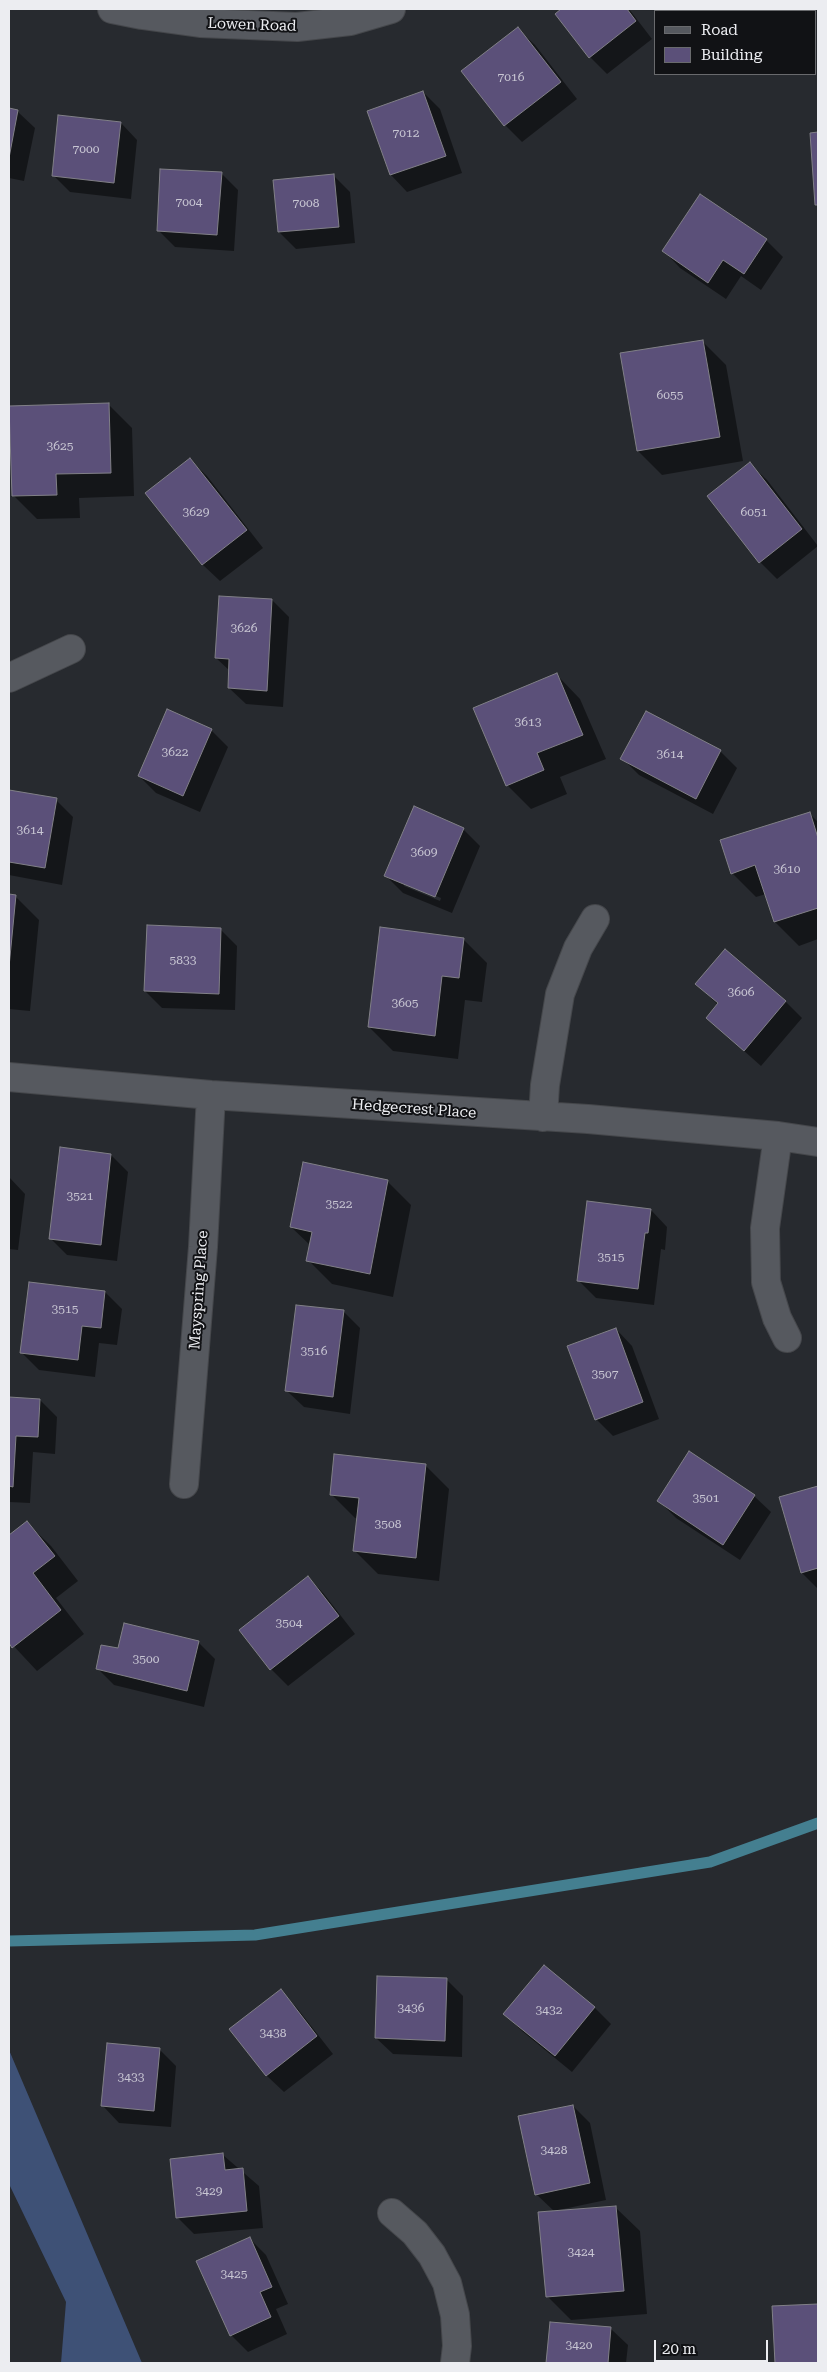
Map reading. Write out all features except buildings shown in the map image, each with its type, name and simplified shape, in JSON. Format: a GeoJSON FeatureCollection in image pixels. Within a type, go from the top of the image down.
{"type":"FeatureCollection","features":[{"type":"Feature","properties":{"kind":"street","name":"Lowen Road"},"geometry":{"type":"LineString","coordinates":[[112,9],[200,23],[297,28],[350,22],[391,9]]}},
{"type":"Feature","properties":{"kind":"street"},"geometry":{"type":"LineString","coordinates":[[9,678],[71,649]]}},
{"type":"Feature","properties":{"kind":"street"},"geometry":{"type":"LineString","coordinates":[[543,1117],[544,1085],[560,994],[578,948],[596,919]]}},
{"type":"Feature","properties":{"kind":"street","name":"Hedgecrest Place"},"geometry":{"type":"LineString","coordinates":[[9,1077],[211,1096],[588,1119],[778,1136],[818,1142]]}},
{"type":"Feature","properties":{"kind":"street","name":"Mayspring Place"},"geometry":{"type":"LineString","coordinates":[[184,1484],[203,1247],[211,1096]]}},
{"type":"Feature","properties":{"kind":"street"},"geometry":{"type":"LineString","coordinates":[[778,1136],[765,1228],[766,1282],[777,1318],[787,1338]]}},
{"type":"Feature","properties":{"kind":"street"},"geometry":{"type":"LineString","coordinates":[[392,2213],[415,2233],[432,2255],[447,2283],[455,2315],[457,2346],[455,2363]]}},
{"type":"Feature","properties":{"kind":"shaded area"},"geometry":{"type":"Polygon","coordinates":[[[9,2050],[142,2363],[61,2363],[66,2302],[9,2184],[9,2050]]]}},
{"type":"Feature","properties":{"kind":"waterway"},"geometry":{"type":"LineString","coordinates":[[9,1941],[255,1935],[710,1862],[818,1823]]}}]}
